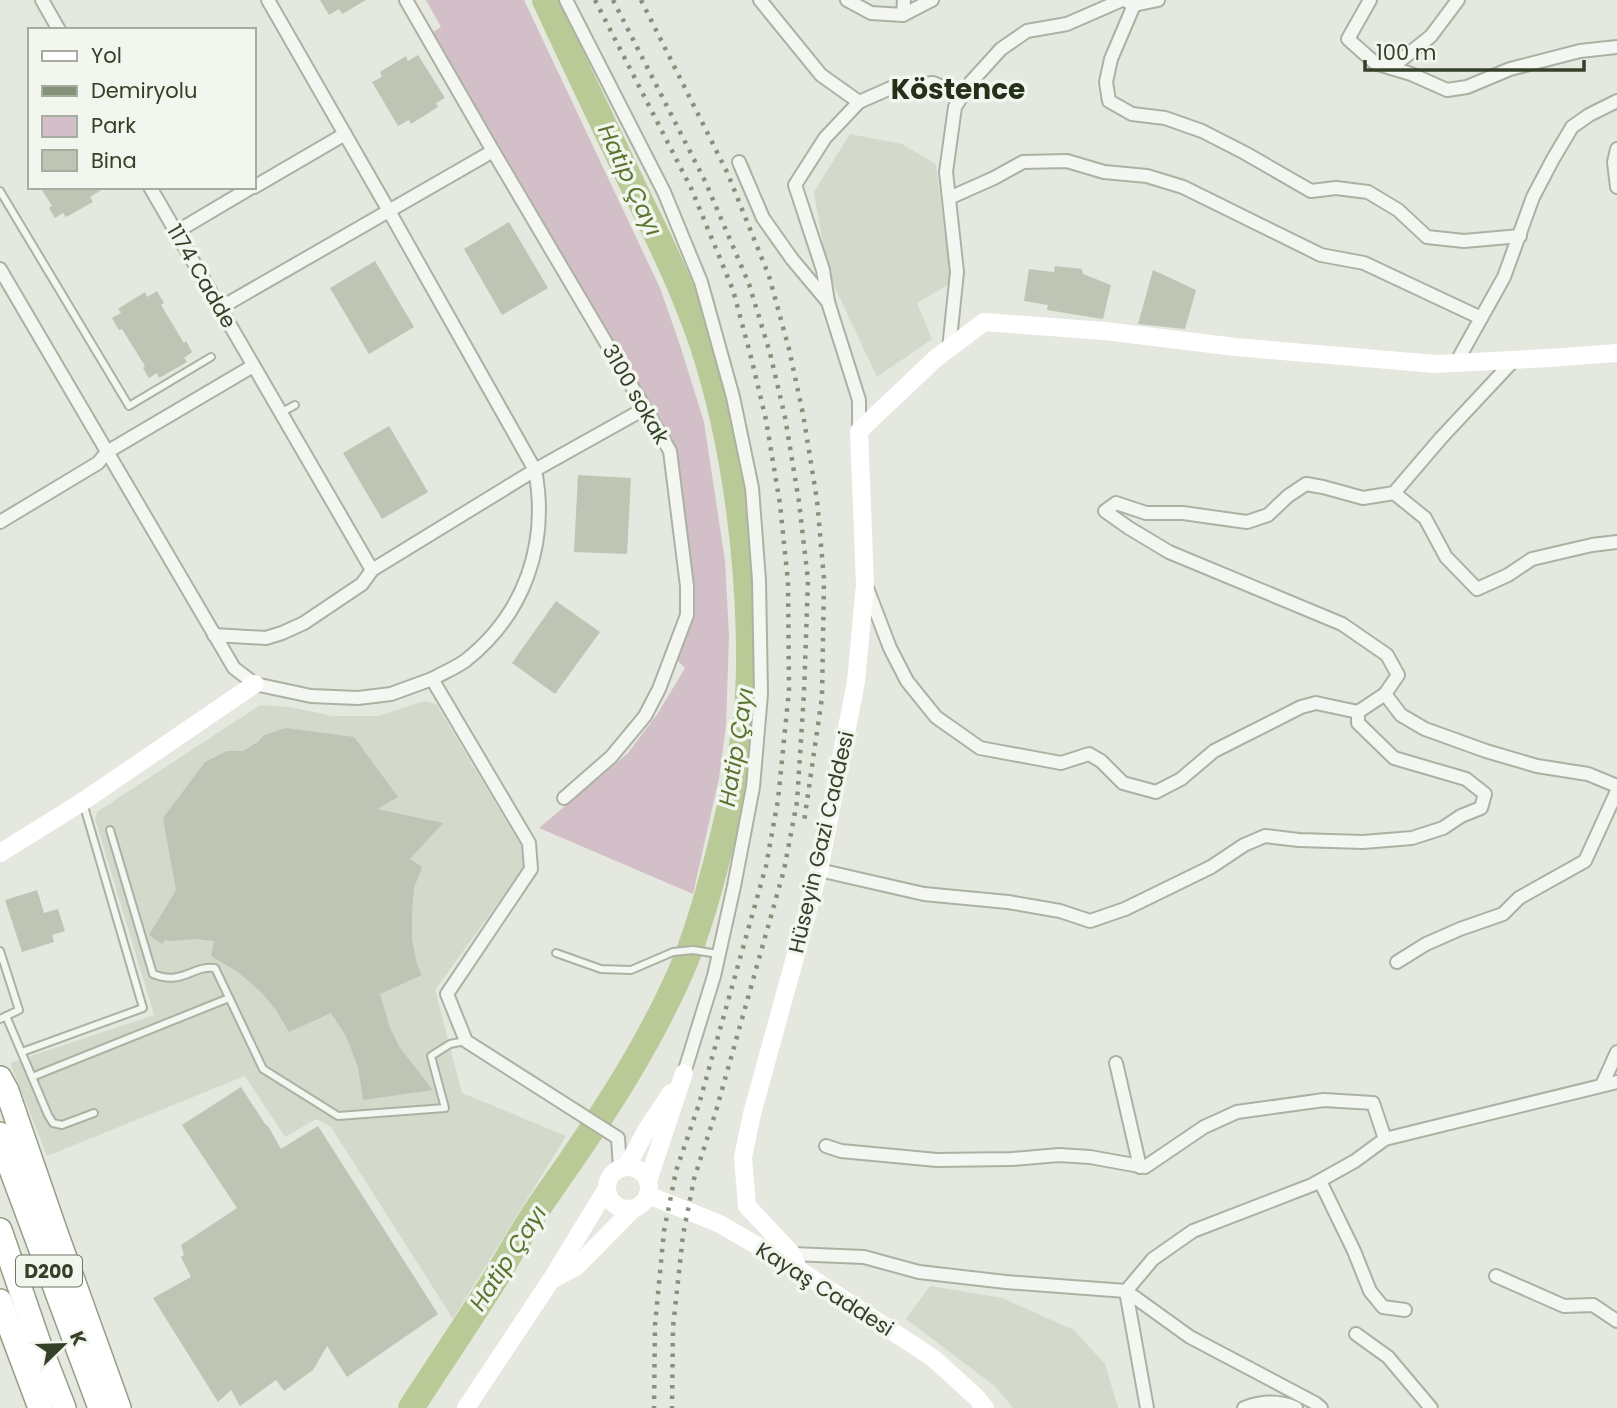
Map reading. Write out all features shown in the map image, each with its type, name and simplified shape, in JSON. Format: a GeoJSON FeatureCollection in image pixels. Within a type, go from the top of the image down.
{"type":"FeatureCollection","features":[{"type":"Feature","properties":{"kind":"highway"},"geometry":{"type":"LineString","coordinates":[[0,1078],[8,1091],[119,1408]]}},
{"type":"Feature","properties":{"kind":"highway","name":"D200"},"geometry":{"type":"LineString","coordinates":[[0,1134],[100,1408]]}},
{"type":"Feature","properties":{"kind":"highway","name":"D200"},"geometry":{"type":"LineString","coordinates":[[0,1230],[40,1349],[64,1408]]}},
{"type":"Feature","properties":{"kind":"highway"},"geometry":{"type":"LineString","coordinates":[[0,1301],[40,1408]]}},
{"type":"Feature","properties":{"kind":"street"},"geometry":{"type":"LineString","coordinates":[[42,0],[58,28]]}},
{"type":"Feature","properties":{"kind":"street"},"geometry":{"type":"LineString","coordinates":[[0,270],[234,668],[255,684],[311,696],[358,698],[391,694],[432,679],[463,662],[493,635],[515,604],[533,564],[539,526],[540,494],[535,470],[268,0]]}},
{"type":"Feature","properties":{"kind":"street","name":"3100 sokak"},"geometry":{"type":"LineString","coordinates":[[406,0],[670,452],[687,586],[687,615],[659,689],[645,716],[611,757],[564,798]]}},
{"type":"Feature","properties":{"kind":"street"},"geometry":{"type":"LineString","coordinates":[[551,1280],[576,1267],[633,1209],[645,1202],[714,976],[753,788],[761,694],[759,580],[752,488],[733,397],[701,282],[664,192],[566,0]]}},
{"type":"Feature","properties":{"kind":"street"},"geometry":{"type":"LineString","coordinates":[[760,0],[821,75],[859,102]]}},
{"type":"Feature","properties":{"kind":"street"},"geometry":{"type":"LineString","coordinates":[[847,0],[871,13],[903,15],[932,0]]}},
{"type":"Feature","properties":{"kind":"street"},"geometry":{"type":"LineString","coordinates":[[903,15],[905,0]]}},
{"type":"Feature","properties":{"kind":"street"},"geometry":{"type":"LineString","coordinates":[[949,349],[957,272],[946,172],[955,107],[962,95],[1001,49],[1027,31],[1067,24],[1126,2],[1158,0]]}},
{"type":"Feature","properties":{"kind":"street"},"geometry":{"type":"LineString","coordinates":[[1370,0],[1348,38],[1375,63],[1411,74],[1447,90],[1467,87],[1510,69],[1580,51],[1617,47]]}},
{"type":"Feature","properties":{"kind":"street"},"geometry":{"type":"LineString","coordinates":[[1391,68],[1431,36],[1458,0]]}},
{"type":"Feature","properties":{"kind":"street"},"geometry":{"type":"LineString","coordinates":[[1126,2],[1105,82],[1109,101],[1132,114],[1165,118],[1202,131],[1311,191],[1336,188],[1368,192],[1398,210],[1427,237],[1464,241],[1520,236]]}},
{"type":"Feature","properties":{"kind":"street"},"geometry":{"type":"LineString","coordinates":[[859,431],[859,400],[828,302],[823,270],[795,185],[825,138],[859,102],[893,87],[933,83],[962,95]]}},
{"type":"Feature","properties":{"kind":"street"},"geometry":{"type":"LineString","coordinates":[[1456,363],[1504,277],[1533,197],[1572,127],[1617,101]]}},
{"type":"Feature","properties":{"kind":"street"},"geometry":{"type":"LineString","coordinates":[[256,185],[345,134]]}},
{"type":"Feature","properties":{"kind":"street"},"geometry":{"type":"LineString","coordinates":[[1617,149],[1614,162],[1617,187]]}},
{"type":"Feature","properties":{"kind":"street"},"geometry":{"type":"LineString","coordinates":[[220,308],[492,151]]}},
{"type":"Feature","properties":{"kind":"street"},"geometry":{"type":"LineString","coordinates":[[949,198],[1023,162],[1068,161],[1104,172],[1147,176],[1183,187],[1321,255],[1364,262],[1481,318]]}},
{"type":"Feature","properties":{"kind":"street"},"geometry":{"type":"LineString","coordinates":[[739,162],[762,218],[828,302]]}},
{"type":"Feature","properties":{"kind":"street","name":"1174 Cadde"},"geometry":{"type":"LineString","coordinates":[[151,189],[372,570]]}},
{"type":"Feature","properties":{"kind":"street"},"geometry":{"type":"LineString","coordinates":[[176,232],[250,189]]}},
{"type":"Feature","properties":{"kind":"street"},"geometry":{"type":"LineString","coordinates":[[859,431],[935,359],[984,322],[1105,331],[1235,348],[1436,364],[1617,353]]}},
{"type":"Feature","properties":{"kind":"street"},"geometry":{"type":"LineString","coordinates":[[865,584],[890,648],[907,681],[936,717],[980,748],[1061,763],[1089,754],[1101,761],[1123,783],[1156,792],[1181,779],[1214,751],[1301,707],[1316,703],[1359,712],[1385,694],[1398,675],[1387,655],[1342,624],[1168,552],[1105,511],[1116,503],[1146,513],[1183,513],[1247,522],[1268,515],[1306,484],[1324,486],[1363,498],[1394,493],[1514,360]]}},
{"type":"Feature","properties":{"kind":"street"},"geometry":{"type":"LineString","coordinates":[[0,522],[98,463],[107,452],[253,366]]}},
{"type":"Feature","properties":{"kind":"street"},"geometry":{"type":"LineString","coordinates":[[214,635],[266,638],[304,624],[362,584],[372,570],[535,470],[645,409]]}},
{"type":"Feature","properties":{"kind":"street","name":"Hüseyin Gazi Caddesi"},"geometry":{"type":"LineString","coordinates":[[796,1262],[747,1206],[743,1157],[752,1114],[819,870],[856,681],[865,584],[859,431]]}},
{"type":"Feature","properties":{"kind":"street"},"geometry":{"type":"LineString","coordinates":[[1394,493],[1425,518],[1446,557],[1477,589],[1508,575],[1532,559],[1592,544],[1617,542]]}},
{"type":"Feature","properties":{"kind":"street"},"geometry":{"type":"LineString","coordinates":[[432,679],[529,843],[531,869],[447,994],[466,1041],[618,1138],[623,1167]]}},
{"type":"Feature","properties":{"kind":"street"},"geometry":{"type":"LineString","coordinates":[[0,853],[82,802],[255,684]]}},
{"type":"Feature","properties":{"kind":"street"},"geometry":{"type":"LineString","coordinates":[[1385,694],[1401,715],[1424,729],[1537,766],[1588,774],[1617,788],[1585,861],[1519,898],[1503,914],[1426,944],[1397,962]]}},
{"type":"Feature","properties":{"kind":"street"},"geometry":{"type":"LineString","coordinates":[[819,870],[924,894],[1008,902],[1060,911],[1090,921],[1125,909],[1211,867],[1244,845],[1265,836],[1363,842],[1412,838],[1443,828],[1461,816],[1481,808],[1485,794],[1466,779],[1394,758],[1358,723],[1359,712]]}},
{"type":"Feature","properties":{"kind":"street"},"geometry":{"type":"LineString","coordinates":[[1602,1086],[1617,1052]]}},
{"type":"Feature","properties":{"kind":"street"},"geometry":{"type":"LineString","coordinates":[[1116,1063],[1140,1167]]}},
{"type":"Feature","properties":{"kind":"street"},"geometry":{"type":"LineString","coordinates":[[466,1408],[551,1280],[606,1190],[609,1177],[623,1167],[684,1073]]}},
{"type":"Feature","properties":{"kind":"street"},"geometry":{"type":"LineString","coordinates":[[1126,1291],[1153,1259],[1193,1231],[1320,1181],[1355,1161],[1385,1139],[1617,1082]]}},
{"type":"Feature","properties":{"kind":"street"},"geometry":{"type":"LineString","coordinates":[[826,1146],[841,1151],[937,1160],[1059,1155],[1090,1157],[1144,1167],[1204,1127],[1237,1112],[1324,1100],[1373,1103],[1385,1139]]}},
{"type":"Feature","properties":{"kind":"street"},"geometry":{"type":"LineString","coordinates":[[623,1167],[640,1170],[648,1188]]}},
{"type":"Feature","properties":{"kind":"street"},"geometry":{"type":"LineString","coordinates":[[1320,1181],[1370,1291],[1383,1307],[1405,1310]]}},
{"type":"Feature","properties":{"kind":"street","name":"Kayaş Caddesi"},"geometry":{"type":"LineString","coordinates":[[648,1188],[796,1262],[933,1358],[985,1408]]}},
{"type":"Feature","properties":{"kind":"street"},"geometry":{"type":"LineString","coordinates":[[606,1190],[608,1197],[618,1207],[633,1209]]}},
{"type":"Feature","properties":{"kind":"street"},"geometry":{"type":"LineString","coordinates":[[796,1262],[864,1257],[919,1272],[1126,1291],[1190,1337],[1321,1408]]}},
{"type":"Feature","properties":{"kind":"street"},"geometry":{"type":"LineString","coordinates":[[1496,1276],[1564,1306],[1593,1305],[1617,1321]]}},
{"type":"Feature","properties":{"kind":"street"},"geometry":{"type":"LineString","coordinates":[[1126,1291],[1147,1408]]}},
{"type":"Feature","properties":{"kind":"street"},"geometry":{"type":"LineString","coordinates":[[1356,1335],[1388,1357],[1431,1408]]}},
{"type":"Feature","properties":{"kind":"street"},"geometry":{"type":"LineString","coordinates":[[1246,1408],[1260,1402],[1287,1404],[1296,1408]]}},
{"type":"Feature","properties":{"kind":"lane"},"geometry":{"type":"LineString","coordinates":[[0,191],[129,406],[211,357]]}},
{"type":"Feature","properties":{"kind":"lane"},"geometry":{"type":"LineString","coordinates":[[280,413],[295,405]]}},
{"type":"Feature","properties":{"kind":"lane"},"geometry":{"type":"LineString","coordinates":[[22,1052],[143,1008],[82,802]]}},
{"type":"Feature","properties":{"kind":"lane"},"geometry":{"type":"LineString","coordinates":[[110,830],[153,974],[165,979],[183,977],[208,967],[215,968],[263,1069],[338,1116],[445,1108],[431,1056],[450,1044],[466,1041]]}},
{"type":"Feature","properties":{"kind":"lane"},"geometry":{"type":"LineString","coordinates":[[556,953],[601,969],[631,970],[673,952],[693,950],[719,954]]}},
{"type":"Feature","properties":{"kind":"lane"},"geometry":{"type":"LineString","coordinates":[[0,951],[19,1010],[3,1018],[22,1052],[48,1115],[53,1123],[62,1125],[94,1113]]}},
{"type":"Feature","properties":{"kind":"lane"},"geometry":{"type":"LineString","coordinates":[[32,1077],[229,998]]}},
{"type":"Feature","properties":{"kind":"shaded area"},"geometry":{"type":"Polygon","coordinates":[[[850,134],[902,144],[936,164],[951,283],[917,303],[932,339],[877,377],[828,273],[814,192],[850,134]]]}},
{"type":"Feature","properties":{"kind":"shaded area"},"geometry":{"type":"Polygon","coordinates":[[[424,701],[436,704],[523,849],[524,867],[435,990],[462,1093],[566,1136],[453,1319],[331,1127],[316,1119],[285,1137],[245,1076],[47,1156],[10,1063],[154,1015],[95,819],[97,812],[260,705],[290,707],[332,716],[378,716],[424,701]]]}},
{"type":"Feature","properties":{"kind":"shaded area"},"geometry":{"type":"Polygon","coordinates":[[[930,1286],[1002,1298],[1074,1330],[1105,1364],[1118,1408],[1013,1408],[996,1387],[906,1319],[930,1286]]]}},
{"type":"Feature","properties":{"kind":"green space"},"geometry":{"type":"Polygon","coordinates":[[[426,0],[524,0],[660,288],[704,422],[725,561],[729,636],[726,726],[719,778],[693,894],[539,828],[628,753],[658,713],[685,668],[678,661],[695,614],[680,476],[674,449],[497,147],[433,32],[441,27],[426,0]]]}},
{"type":"Feature","properties":{"kind":"building"},"geometry":{"type":"Polygon","coordinates":[[[320,0],[366,0],[342,14],[339,9],[329,15],[320,0]]]}},
{"type":"Feature","properties":{"kind":"building"},"geometry":{"type":"Polygon","coordinates":[[[418,55],[445,98],[436,103],[438,107],[411,124],[409,120],[398,126],[372,82],[382,77],[380,72],[406,56],[408,61],[418,55]]]}},
{"type":"Feature","properties":{"kind":"building"},"geometry":{"type":"Polygon","coordinates":[[[41,189],[103,189],[90,197],[93,202],[66,217],[63,213],[55,218],[49,208],[52,206],[41,189]]]}},
{"type":"Feature","properties":{"kind":"building"},"geometry":{"type":"Polygon","coordinates":[[[509,222],[548,288],[502,315],[464,249],[509,222]]]}},
{"type":"Feature","properties":{"kind":"building"},"geometry":{"type":"Polygon","coordinates":[[[375,261],[414,327],[369,354],[330,288],[375,261]]]}},
{"type":"Feature","properties":{"kind":"building"},"geometry":{"type":"Polygon","coordinates":[[[1055,266],[1082,269],[1083,274],[1111,285],[1103,319],[1047,310],[1048,305],[1024,301],[1029,269],[1054,272],[1055,266]]]}},
{"type":"Feature","properties":{"kind":"building"},"geometry":{"type":"Polygon","coordinates":[[[1153,270],[1196,290],[1185,329],[1138,324],[1153,270]]]}},
{"type":"Feature","properties":{"kind":"building"},"geometry":{"type":"Polygon","coordinates":[[[157,291],[164,303],[161,305],[192,352],[184,358],[187,362],[159,378],[157,373],[149,378],[143,368],[145,366],[112,318],[121,313],[118,309],[145,292],[147,297],[157,291]]]}},
{"type":"Feature","properties":{"kind":"building"},"geometry":{"type":"Polygon","coordinates":[[[389,426],[428,492],[382,519],[343,453],[389,426]]]}},
{"type":"Feature","properties":{"kind":"building"},"geometry":{"type":"Polygon","coordinates":[[[578,475],[631,478],[627,554],[574,552],[578,475]]]}},
{"type":"Feature","properties":{"kind":"building"},"geometry":{"type":"Polygon","coordinates":[[[556,601],[600,632],[555,694],[512,663],[556,601]]]}},
{"type":"Feature","properties":{"kind":"building"},"geometry":{"type":"Polygon","coordinates":[[[286,728],[354,737],[398,797],[377,809],[443,823],[410,859],[422,867],[414,888],[412,940],[422,975],[380,994],[390,1028],[400,1048],[433,1090],[363,1100],[358,1067],[346,1036],[331,1013],[289,1032],[262,993],[238,972],[211,956],[214,941],[165,940],[162,944],[149,935],[176,890],[163,818],[205,762],[227,751],[243,751],[264,735],[286,728]]]}},
{"type":"Feature","properties":{"kind":"building"},"geometry":{"type":"Polygon","coordinates":[[[37,890],[44,913],[58,909],[65,931],[52,935],[54,942],[22,952],[5,900],[37,890]]]}},
{"type":"Feature","properties":{"kind":"building"},"geometry":{"type":"Polygon","coordinates":[[[241,1087],[281,1149],[318,1126],[438,1314],[347,1377],[327,1346],[313,1370],[284,1391],[276,1380],[240,1406],[231,1390],[218,1402],[153,1298],[191,1277],[181,1257],[184,1255],[181,1245],[237,1208],[182,1125],[241,1087]]]}},
{"type":"Feature","properties":{"kind":"waterway","name":"Hatip Çayı"},"geometry":{"type":"LineString","coordinates":[[411,1408],[616,1092],[670,995],[693,941],[711,882],[736,781],[747,708],[749,643],[743,547],[731,459],[711,372],[695,323],[671,265],[545,0]]}},
{"type":"Feature","properties":{"kind":"railway"},"geometry":{"type":"LineString","coordinates":[[595,0],[691,188],[733,290],[766,420],[780,504],[788,582],[789,690],[778,800],[766,866],[699,1104],[676,1171],[664,1231],[655,1325],[654,1408]]}},
{"type":"Feature","properties":{"kind":"railway"},"geometry":{"type":"LineString","coordinates":[[613,0],[705,181],[749,284],[770,353],[785,417],[808,580],[797,802],[784,870],[716,1111],[694,1179],[683,1235],[673,1327],[672,1408]]}},
{"type":"Feature","properties":{"kind":"railway"},"geometry":{"type":"LineString","coordinates":[[641,0],[727,172],[769,276],[803,414],[817,500],[824,579],[822,697],[804,822]]}},
{"type":"Feature","properties":{"kind":"district","name":"Köstence"},"geometry":{"type":"Point","coordinates":[958,89]}}]}
